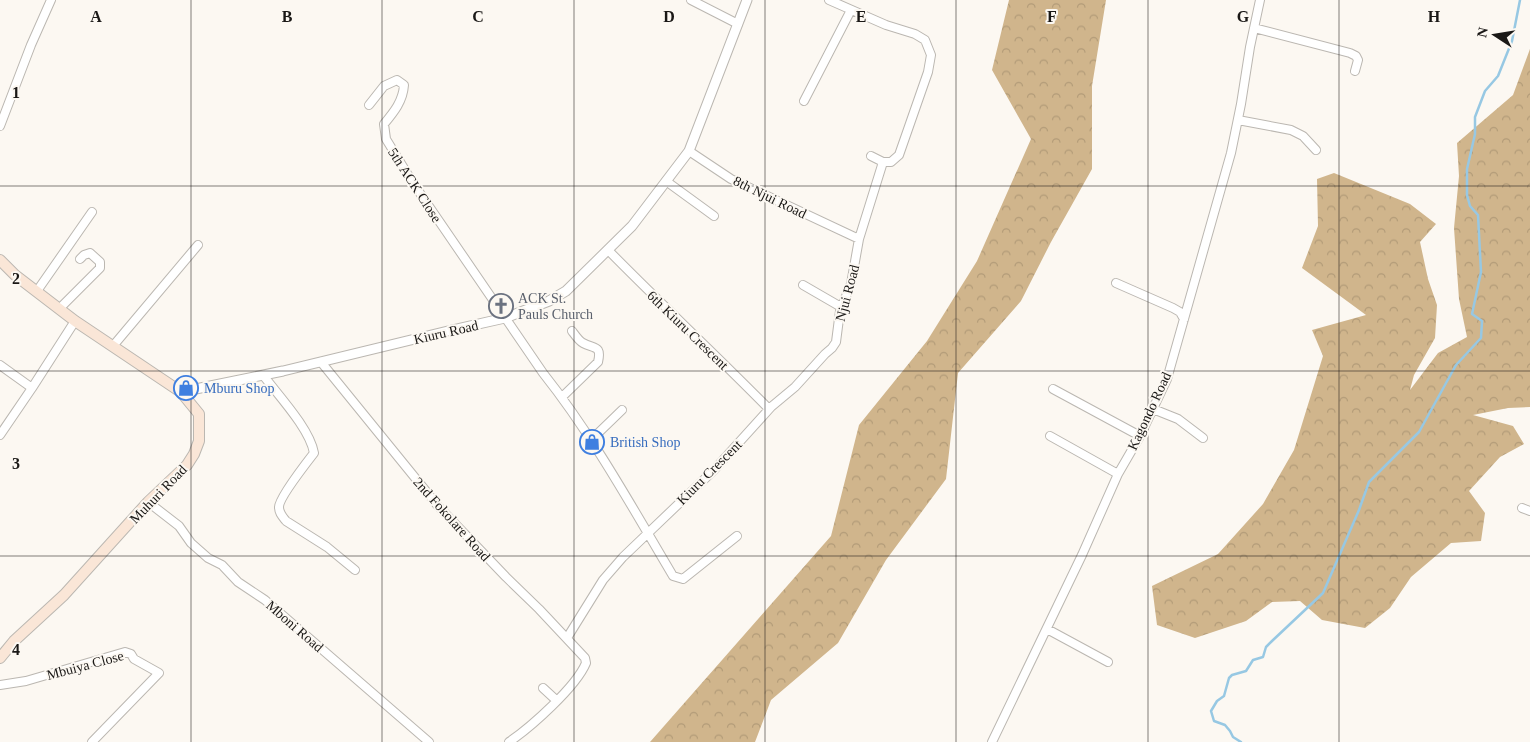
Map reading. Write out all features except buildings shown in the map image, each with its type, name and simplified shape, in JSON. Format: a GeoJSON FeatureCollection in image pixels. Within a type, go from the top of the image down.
{"type":"FeatureCollection","features":[{"type":"Feature","properties":{"kind":"main road","name":"Muhuri Road"},"geometry":{"type":"LineString","coordinates":[[0,260],[75,321],[181,392],[199,414],[199,441],[187,465],[148,502],[64,595],[16,640],[0,658]]}},
{"type":"Feature","properties":{"kind":"street"},"geometry":{"type":"LineString","coordinates":[[0,126],[31,45],[51,0]]}},
{"type":"Feature","properties":{"kind":"street"},"geometry":{"type":"LineString","coordinates":[[691,0],[738,24],[747,0]]}},
{"type":"Feature","properties":{"kind":"street"},"geometry":{"type":"LineString","coordinates":[[829,0],[886,25],[915,34],[925,40],[929,47],[931,60],[928,72],[899,155],[891,162],[883,162],[871,156]]}},
{"type":"Feature","properties":{"kind":"street","name":"Kagondo Road"},"geometry":{"type":"LineString","coordinates":[[992,742],[1082,555],[1118,474],[1140,436],[1167,379],[1231,152],[1260,0]]}},
{"type":"Feature","properties":{"kind":"street"},"geometry":{"type":"LineString","coordinates":[[804,101],[850,10]]}},
{"type":"Feature","properties":{"kind":"street","name":"Kiuru Road"},"geometry":{"type":"LineString","coordinates":[[181,392],[321,362],[505,318],[549,301],[566,291],[632,226],[689,151],[738,24]]}},
{"type":"Feature","properties":{"kind":"street"},"geometry":{"type":"LineString","coordinates":[[1254,28],[1350,53],[1356,56],[1358,60],[1355,71]]}},
{"type":"Feature","properties":{"kind":"street","name":"5th ACK Close"},"geometry":{"type":"LineString","coordinates":[[369,105],[384,86],[397,80],[404,85],[403,94],[397,108],[384,124],[386,139],[413,183],[505,318]]}},
{"type":"Feature","properties":{"kind":"street"},"geometry":{"type":"LineString","coordinates":[[1238,120],[1291,130],[1303,136],[1316,150]]}},
{"type":"Feature","properties":{"kind":"street","name":"8th Njui Road"},"geometry":{"type":"LineString","coordinates":[[689,151],[731,179],[856,238]]}},
{"type":"Feature","properties":{"kind":"street","name":"Njui Road"},"geometry":{"type":"LineString","coordinates":[[769,409],[795,387],[836,342],[841,308],[851,284],[856,238],[883,162]]}},
{"type":"Feature","properties":{"kind":"street"},"geometry":{"type":"LineString","coordinates":[[666,181],[714,216]]}},
{"type":"Feature","properties":{"kind":"street"},"geometry":{"type":"LineString","coordinates":[[36,291],[92,212]]}},
{"type":"Feature","properties":{"kind":"street"},"geometry":{"type":"LineString","coordinates":[[112,346],[198,244]]}},
{"type":"Feature","properties":{"kind":"street","name":"6th Kiuru Crescent"},"geometry":{"type":"LineString","coordinates":[[608,250],[769,409]]}},
{"type":"Feature","properties":{"kind":"street"},"geometry":{"type":"LineString","coordinates":[[59,309],[100,268],[100,262],[90,254],[84,255],[80,259]]}},
{"type":"Feature","properties":{"kind":"street"},"geometry":{"type":"LineString","coordinates":[[1116,283],[1173,308],[1180,312],[1184,319]]}},
{"type":"Feature","properties":{"kind":"street"},"geometry":{"type":"LineString","coordinates":[[804,285],[841,308]]}},
{"type":"Feature","properties":{"kind":"street"},"geometry":{"type":"LineString","coordinates":[[505,318],[591,440],[673,576],[683,579],[737,536]]}},
{"type":"Feature","properties":{"kind":"street"},"geometry":{"type":"LineString","coordinates":[[0,435],[75,321]]}},
{"type":"Feature","properties":{"kind":"street"},"geometry":{"type":"LineString","coordinates":[[562,397],[598,362],[599,356],[599,351],[596,348],[583,343],[572,331]]}},
{"type":"Feature","properties":{"kind":"street","name":"2nd Fokolare Road"},"geometry":{"type":"LineString","coordinates":[[321,362],[438,506],[585,658],[584,669],[556,700]]}},
{"type":"Feature","properties":{"kind":"street"},"geometry":{"type":"LineString","coordinates":[[0,365],[32,388]]}},
{"type":"Feature","properties":{"kind":"street"},"geometry":{"type":"LineString","coordinates":[[264,375],[304,429],[314,452],[282,496],[278,505],[281,515],[286,521],[327,547],[355,570]]}},
{"type":"Feature","properties":{"kind":"street"},"geometry":{"type":"LineString","coordinates":[[1053,389],[1140,436]]}},
{"type":"Feature","properties":{"kind":"street","name":"Kiuru Crescent"},"geometry":{"type":"LineString","coordinates":[[567,638],[603,580],[648,533],[714,470],[769,409]]}},
{"type":"Feature","properties":{"kind":"street"},"geometry":{"type":"LineString","coordinates":[[1153,409],[1178,419],[1203,438]]}},
{"type":"Feature","properties":{"kind":"street"},"geometry":{"type":"LineString","coordinates":[[591,440],[622,410]]}},
{"type":"Feature","properties":{"kind":"street"},"geometry":{"type":"LineString","coordinates":[[1050,436],[1118,474]]}},
{"type":"Feature","properties":{"kind":"street","name":"Mboni Road"},"geometry":{"type":"LineString","coordinates":[[148,502],[179,526],[191,543],[208,558],[222,565],[238,582],[265,600],[428,742]]}},
{"type":"Feature","properties":{"kind":"street"},"geometry":{"type":"LineString","coordinates":[[1522,508],[1530,511]]}},
{"type":"Feature","properties":{"kind":"street"},"geometry":{"type":"LineString","coordinates":[[1047,629],[1108,662]]}},
{"type":"Feature","properties":{"kind":"street","name":"Mbuiya Close"},"geometry":{"type":"LineString","coordinates":[[0,685],[26,682],[125,652],[159,673],[92,742]]}},
{"type":"Feature","properties":{"kind":"street"},"geometry":{"type":"LineString","coordinates":[[509,742],[525,731],[556,700],[543,688]]}},
{"type":"Feature","properties":{"kind":"green space"},"geometry":{"type":"Polygon","coordinates":[[[1009,0],[1106,0],[1092,86],[1092,169],[1051,242],[1021,301],[958,373],[946,479],[886,560],[838,643],[771,700],[755,742],[650,742],[831,536],[859,425],[927,341],[977,261],[1031,139],[992,70],[1009,0]]]}},
{"type":"Feature","properties":{"kind":"green space"},"geometry":{"type":"Polygon","coordinates":[[[1530,49],[1530,407],[1508,408],[1473,415],[1513,426],[1524,444],[1500,457],[1469,491],[1485,513],[1481,541],[1451,543],[1411,577],[1390,608],[1365,628],[1322,620],[1300,601],[1272,602],[1246,621],[1195,638],[1157,625],[1152,586],[1218,554],[1263,504],[1294,450],[1323,356],[1312,330],[1366,315],[1302,268],[1318,226],[1317,179],[1334,173],[1410,204],[1436,224],[1420,242],[1428,279],[1437,305],[1435,338],[1414,375],[1410,390],[1438,353],[1467,337],[1459,299],[1454,228],[1459,176],[1457,143],[1513,95],[1530,49]]]}},
{"type":"Feature","properties":{"kind":"waterway"},"geometry":{"type":"LineString","coordinates":[[1241,742],[1233,737],[1225,725],[1214,721],[1211,711],[1217,701],[1224,696],[1229,678],[1232,675],[1246,671],[1253,660],[1263,657],[1266,647],[1323,593],[1369,482],[1419,432],[1456,365],[1481,338],[1482,321],[1472,314],[1481,272],[1478,215],[1470,206],[1467,195],[1467,169],[1475,134],[1475,117],[1485,91],[1498,76],[1512,41],[1520,0]]}},
{"type":"Feature","properties":{"kind":"place","name":"ACK St. Pauls Church"},"geometry":{"type":"Point","coordinates":[501,306]}},
{"type":"Feature","properties":{"kind":"place","name":"Mburu Shop"},"geometry":{"type":"Point","coordinates":[186,388]}},
{"type":"Feature","properties":{"kind":"place","name":"British Shop"},"geometry":{"type":"Point","coordinates":[592,442]}}]}
